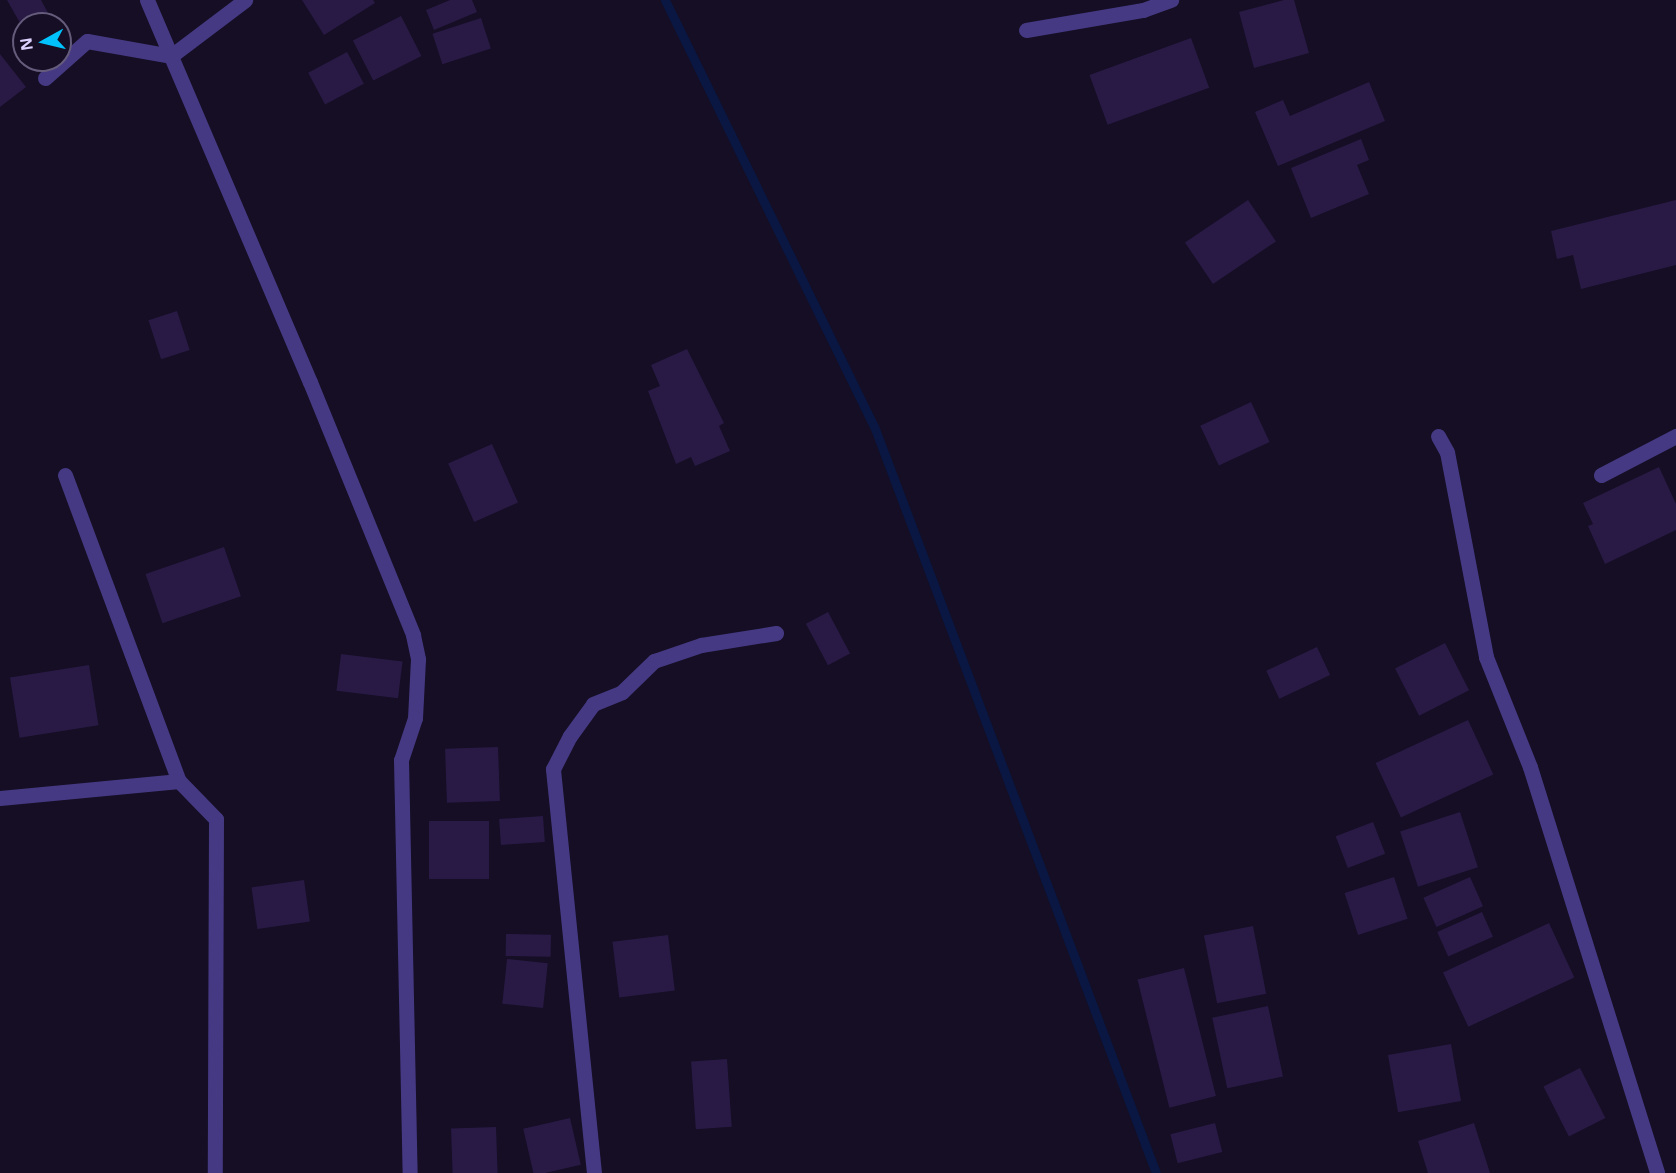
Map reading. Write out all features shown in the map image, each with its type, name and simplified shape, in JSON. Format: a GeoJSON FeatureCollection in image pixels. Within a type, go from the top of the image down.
{"type":"FeatureCollection","features":[{"type":"Feature","properties":{"kind":"street"},"geometry":{"type":"LineString","coordinates":[[147,0],[310,382],[412,635],[418,659],[415,718],[401,760],[410,1173]]}},
{"type":"Feature","properties":{"kind":"street"},"geometry":{"type":"LineString","coordinates":[[45,78],[87,42],[171,57],[245,0]]}},
{"type":"Feature","properties":{"kind":"street"},"geometry":{"type":"LineString","coordinates":[[1026,30],[1143,10],[1171,0]]}},
{"type":"Feature","properties":{"kind":"street"},"geometry":{"type":"LineString","coordinates":[[1438,436],[1447,452],[1486,657],[1530,767],[1657,1173]]}},
{"type":"Feature","properties":{"kind":"street"},"geometry":{"type":"LineString","coordinates":[[1601,475],[1676,436]]}},
{"type":"Feature","properties":{"kind":"street"},"geometry":{"type":"LineString","coordinates":[[65,475],[179,781],[216,819],[215,1173]]}},
{"type":"Feature","properties":{"kind":"street"},"geometry":{"type":"LineString","coordinates":[[594,1173],[553,803],[553,769],[570,735],[593,704],[622,692],[654,661],[701,645],[776,633]]}},
{"type":"Feature","properties":{"kind":"street"},"geometry":{"type":"LineString","coordinates":[[0,798],[179,781]]}},
{"type":"Feature","properties":{"kind":"building"},"geometry":{"type":"Polygon","coordinates":[[[7,0],[41,0],[48,12],[14,12],[7,0]]]}},
{"type":"Feature","properties":{"kind":"building"},"geometry":{"type":"Polygon","coordinates":[[[302,0],[373,0],[375,3],[324,35],[302,0]]]}},
{"type":"Feature","properties":{"kind":"building"},"geometry":{"type":"Polygon","coordinates":[[[450,0],[472,0],[477,12],[434,30],[426,10],[450,0]]]}},
{"type":"Feature","properties":{"kind":"building"},"geometry":{"type":"Polygon","coordinates":[[[1284,0],[1294,0],[1309,53],[1254,68],[1239,12],[1284,0]]]}},
{"type":"Feature","properties":{"kind":"building"},"geometry":{"type":"Polygon","coordinates":[[[401,16],[421,56],[373,81],[353,41],[401,16]]]}},
{"type":"Feature","properties":{"kind":"building"},"geometry":{"type":"Polygon","coordinates":[[[481,18],[491,48],[442,64],[432,34],[481,18]]]}},
{"type":"Feature","properties":{"kind":"building"},"geometry":{"type":"Polygon","coordinates":[[[1191,38],[1209,88],[1108,125],[1090,75],[1191,38]]]}},
{"type":"Feature","properties":{"kind":"building"},"geometry":{"type":"Polygon","coordinates":[[[347,52],[364,84],[325,104],[308,73],[347,52]]]}},
{"type":"Feature","properties":{"kind":"building"},"geometry":{"type":"Polygon","coordinates":[[[0,54],[26,87],[0,107],[0,54]]]}},
{"type":"Feature","properties":{"kind":"building"},"geometry":{"type":"Polygon","coordinates":[[[1369,82],[1385,121],[1278,166],[1255,112],[1283,100],[1290,116],[1369,82]]]}},
{"type":"Feature","properties":{"kind":"building"},"geometry":{"type":"Polygon","coordinates":[[[1361,139],[1369,160],[1357,165],[1369,194],[1311,218],[1291,168],[1361,139]]]}},
{"type":"Feature","properties":{"kind":"building"},"geometry":{"type":"Polygon","coordinates":[[[1248,200],[1276,241],[1213,284],[1185,242],[1248,200]]]}},
{"type":"Feature","properties":{"kind":"building"},"geometry":{"type":"Polygon","coordinates":[[[1676,200],[1676,265],[1581,289],[1573,255],[1557,259],[1551,231],[1676,200]]]}},
{"type":"Feature","properties":{"kind":"building"},"geometry":{"type":"Polygon","coordinates":[[[177,311],[190,350],[161,359],[148,320],[177,311]]]}},
{"type":"Feature","properties":{"kind":"building"},"geometry":{"type":"Polygon","coordinates":[[[687,349],[724,423],[719,426],[730,451],[695,466],[691,457],[676,464],[648,391],[660,386],[651,365],[687,349]]]}},
{"type":"Feature","properties":{"kind":"building"},"geometry":{"type":"Polygon","coordinates":[[[1251,402],[1270,442],[1219,466],[1200,426],[1251,402]]]}},
{"type":"Feature","properties":{"kind":"building"},"geometry":{"type":"Polygon","coordinates":[[[492,444],[518,502],[474,522],[448,464],[492,444]]]}},
{"type":"Feature","properties":{"kind":"building"},"geometry":{"type":"Polygon","coordinates":[[[1659,467],[1676,504],[1676,530],[1605,564],[1588,526],[1593,524],[1583,503],[1659,467]]]}},
{"type":"Feature","properties":{"kind":"building"},"geometry":{"type":"Polygon","coordinates":[[[224,547],[241,596],[162,623],[146,574],[224,547]]]}},
{"type":"Feature","properties":{"kind":"building"},"geometry":{"type":"Polygon","coordinates":[[[828,612],[850,653],[828,665],[806,624],[828,612]]]}},
{"type":"Feature","properties":{"kind":"building"},"geometry":{"type":"Polygon","coordinates":[[[1445,643],[1469,690],[1419,716],[1395,668],[1445,643]]]}},
{"type":"Feature","properties":{"kind":"building"},"geometry":{"type":"Polygon","coordinates":[[[1317,647],[1330,675],[1279,699],[1266,671],[1317,647]]]}},
{"type":"Feature","properties":{"kind":"building"},"geometry":{"type":"Polygon","coordinates":[[[341,654],[403,662],[398,698],[336,691],[341,654]]]}},
{"type":"Feature","properties":{"kind":"building"},"geometry":{"type":"Polygon","coordinates":[[[89,665],[99,725],[20,738],[10,678],[89,665]]]}},
{"type":"Feature","properties":{"kind":"building"},"geometry":{"type":"Polygon","coordinates":[[[1468,720],[1493,774],[1401,817],[1376,763],[1468,720]]]}},
{"type":"Feature","properties":{"kind":"building"},"geometry":{"type":"Polygon","coordinates":[[[498,747],[500,801],[447,803],[445,749],[498,747]]]}},
{"type":"Feature","properties":{"kind":"building"},"geometry":{"type":"Polygon","coordinates":[[[1460,812],[1478,867],[1418,887],[1400,831],[1460,812]]]}},
{"type":"Feature","properties":{"kind":"building"},"geometry":{"type":"Polygon","coordinates":[[[543,816],[545,842],[501,845],[499,819],[543,816]]]}},
{"type":"Feature","properties":{"kind":"building"},"geometry":{"type":"Polygon","coordinates":[[[429,821],[489,821],[489,879],[429,879],[429,821]]]}},
{"type":"Feature","properties":{"kind":"building"},"geometry":{"type":"Polygon","coordinates":[[[1373,822],[1385,854],[1348,868],[1336,836],[1373,822]]]}},
{"type":"Feature","properties":{"kind":"building"},"geometry":{"type":"Polygon","coordinates":[[[1394,877],[1408,919],[1358,935],[1345,893],[1394,877]]]}},
{"type":"Feature","properties":{"kind":"building"},"geometry":{"type":"Polygon","coordinates":[[[1470,877],[1483,906],[1436,927],[1423,898],[1470,877]]]}},
{"type":"Feature","properties":{"kind":"building"},"geometry":{"type":"Polygon","coordinates":[[[304,880],[310,922],[257,929],[252,887],[304,880]]]}},
{"type":"Feature","properties":{"kind":"building"},"geometry":{"type":"Polygon","coordinates":[[[1482,912],[1493,937],[1448,957],[1437,932],[1482,912]]]}},
{"type":"Feature","properties":{"kind":"building"},"geometry":{"type":"Polygon","coordinates":[[[1549,923],[1574,977],[1468,1027],[1443,972],[1549,923]]]}},
{"type":"Feature","properties":{"kind":"building"},"geometry":{"type":"Polygon","coordinates":[[[1253,926],[1266,994],[1217,1003],[1204,936],[1253,926]]]}},
{"type":"Feature","properties":{"kind":"building"},"geometry":{"type":"Polygon","coordinates":[[[506,934],[551,935],[551,957],[506,956],[506,934]]]}},
{"type":"Feature","properties":{"kind":"building"},"geometry":{"type":"Polygon","coordinates":[[[668,935],[675,991],[619,997],[612,942],[668,935]]]}},
{"type":"Feature","properties":{"kind":"building"},"geometry":{"type":"Polygon","coordinates":[[[507,959],[548,963],[543,1008],[502,1004],[507,959]]]}},
{"type":"Feature","properties":{"kind":"building"},"geometry":{"type":"Polygon","coordinates":[[[1184,968],[1216,1096],[1169,1108],[1137,980],[1184,968]]]}},
{"type":"Feature","properties":{"kind":"building"},"geometry":{"type":"Polygon","coordinates":[[[1268,1006],[1283,1076],[1227,1088],[1212,1018],[1268,1006]]]}},
{"type":"Feature","properties":{"kind":"building"},"geometry":{"type":"Polygon","coordinates":[[[1451,1044],[1461,1101],[1398,1112],[1388,1055],[1451,1044]]]}},
{"type":"Feature","properties":{"kind":"building"},"geometry":{"type":"Polygon","coordinates":[[[727,1059],[732,1127],[696,1129],[691,1062],[727,1059]]]}},
{"type":"Feature","properties":{"kind":"building"},"geometry":{"type":"Polygon","coordinates":[[[1580,1068],[1605,1118],[1569,1137],[1543,1087],[1580,1068]]]}},
{"type":"Feature","properties":{"kind":"building"},"geometry":{"type":"Polygon","coordinates":[[[570,1118],[581,1165],[545,1173],[533,1173],[523,1129],[570,1118]]]}},
{"type":"Feature","properties":{"kind":"building"},"geometry":{"type":"Polygon","coordinates":[[[1215,1123],[1222,1152],[1178,1163],[1170,1134],[1215,1123]]]}},
{"type":"Feature","properties":{"kind":"building"},"geometry":{"type":"Polygon","coordinates":[[[1474,1123],[1490,1173],[1428,1173],[1418,1141],[1474,1123]]]}},
{"type":"Feature","properties":{"kind":"building"},"geometry":{"type":"Polygon","coordinates":[[[496,1127],[498,1173],[453,1173],[451,1129],[496,1127]]]}},
{"type":"Feature","properties":{"kind":"waterway"},"geometry":{"type":"LineString","coordinates":[[665,0],[874,426],[1156,1173]]}}]}
